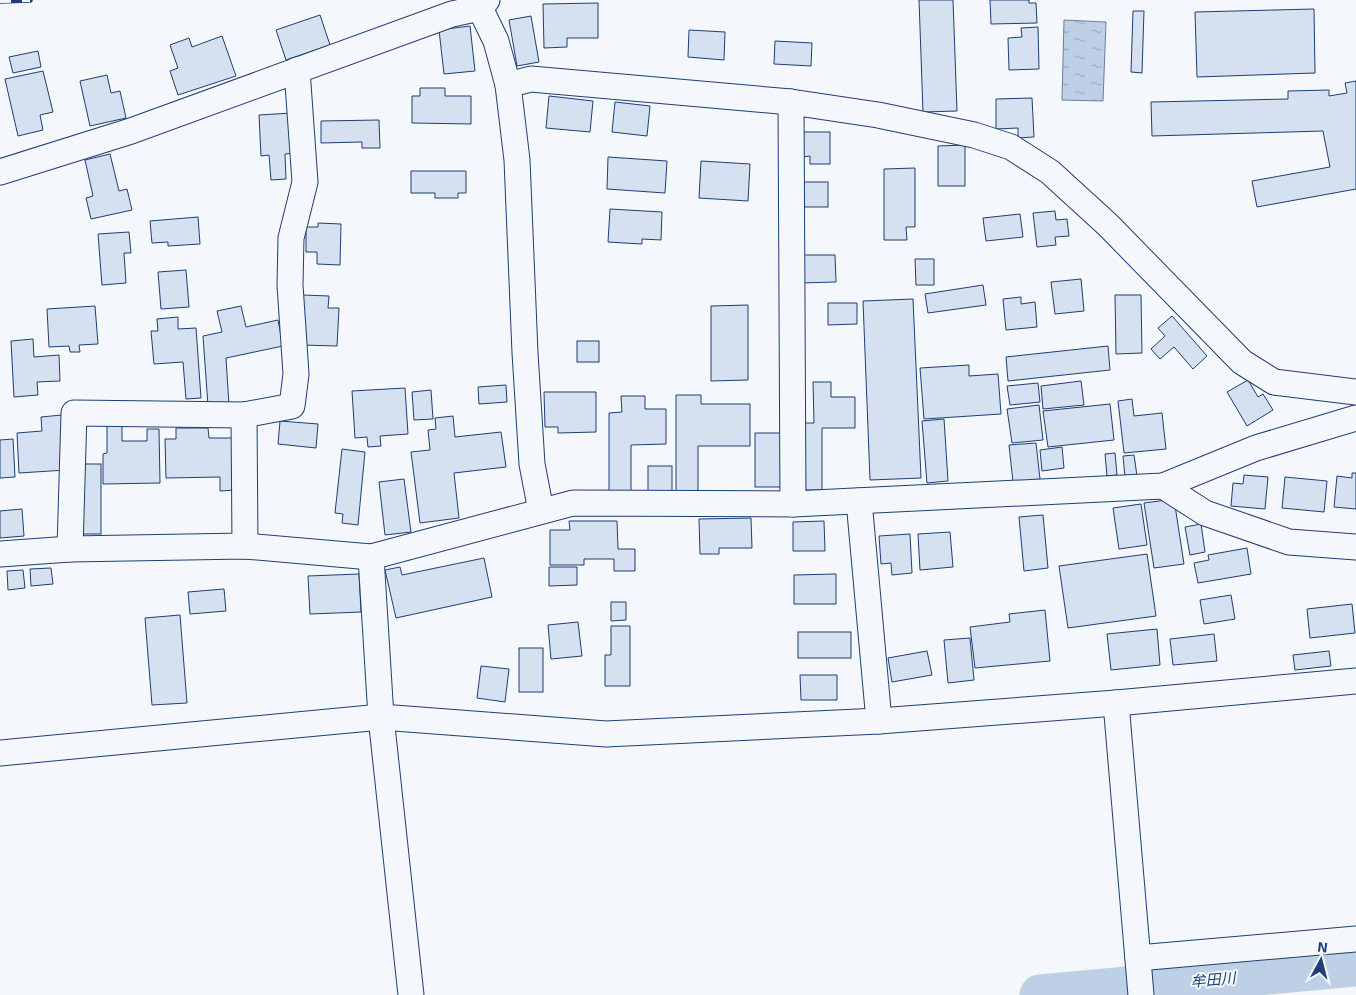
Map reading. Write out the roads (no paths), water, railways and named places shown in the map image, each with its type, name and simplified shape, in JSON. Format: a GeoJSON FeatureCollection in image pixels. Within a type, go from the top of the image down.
{"type":"FeatureCollection","features":[{"type":"Feature","properties":{"kind":"street"},"geometry":{"type":"LineString","coordinates":[[0,172],[130,131],[484,4],[508,85],[517,160],[525,353],[532,464],[540,511]]}},
{"type":"Feature","properties":{"kind":"street"},"geometry":{"type":"LineString","coordinates":[[70,549],[74,414],[244,415],[292,406],[296,374],[290,285],[291,238],[305,182],[297,70]]}},
{"type":"Feature","properties":{"kind":"street"},"geometry":{"type":"LineString","coordinates":[[508,85],[531,79],[792,102],[878,115],[974,134],[1011,147],[1050,172],[1093,212],[1242,362],[1274,382],[1356,392]]}},
{"type":"Feature","properties":{"kind":"street"},"geometry":{"type":"LineString","coordinates":[[792,102],[794,504]]}},
{"type":"Feature","properties":{"kind":"street"},"geometry":{"type":"LineString","coordinates":[[244,415],[245,546]]}},
{"type":"Feature","properties":{"kind":"street"},"geometry":{"type":"LineString","coordinates":[[0,554],[70,549],[245,546],[371,557],[540,511],[573,504],[794,504],[1163,486],[1256,448],[1356,418]]}},
{"type":"Feature","properties":{"kind":"street"},"geometry":{"type":"LineString","coordinates":[[1163,486],[1205,513],[1289,542],[1356,547]]}},
{"type":"Feature","properties":{"kind":"street"},"geometry":{"type":"LineString","coordinates":[[859,501],[879,721]]}},
{"type":"Feature","properties":{"kind":"street"},"geometry":{"type":"LineString","coordinates":[[371,557],[381,717],[411,995]]}},
{"type":"Feature","properties":{"kind":"street"},"geometry":{"type":"LineString","coordinates":[[0,753],[381,717],[606,734],[879,721],[1116,703],[1356,681]]}},
{"type":"Feature","properties":{"kind":"street"},"geometry":{"type":"LineString","coordinates":[[1116,703],[1141,995]]}},
{"type":"Feature","properties":{"kind":"street"},"geometry":{"type":"LineString","coordinates":[[1138,961],[1356,939]]}},
{"type":"Feature","properties":{"kind":"water"},"geometry":{"type":"Polygon","coordinates":[[[1064,20],[1106,22],[1103,101],[1062,100],[1064,20]]]}},
{"type":"Feature","properties":{"kind":"waterway","name":"牟田川"},"geometry":{"type":"LineString","coordinates":[[1040,995],[1356,966]]}},
{"type":"Feature","properties":{"kind":"railway"},"geometry":{"type":"LineString","coordinates":[[0,1],[30,0]]}}]}
